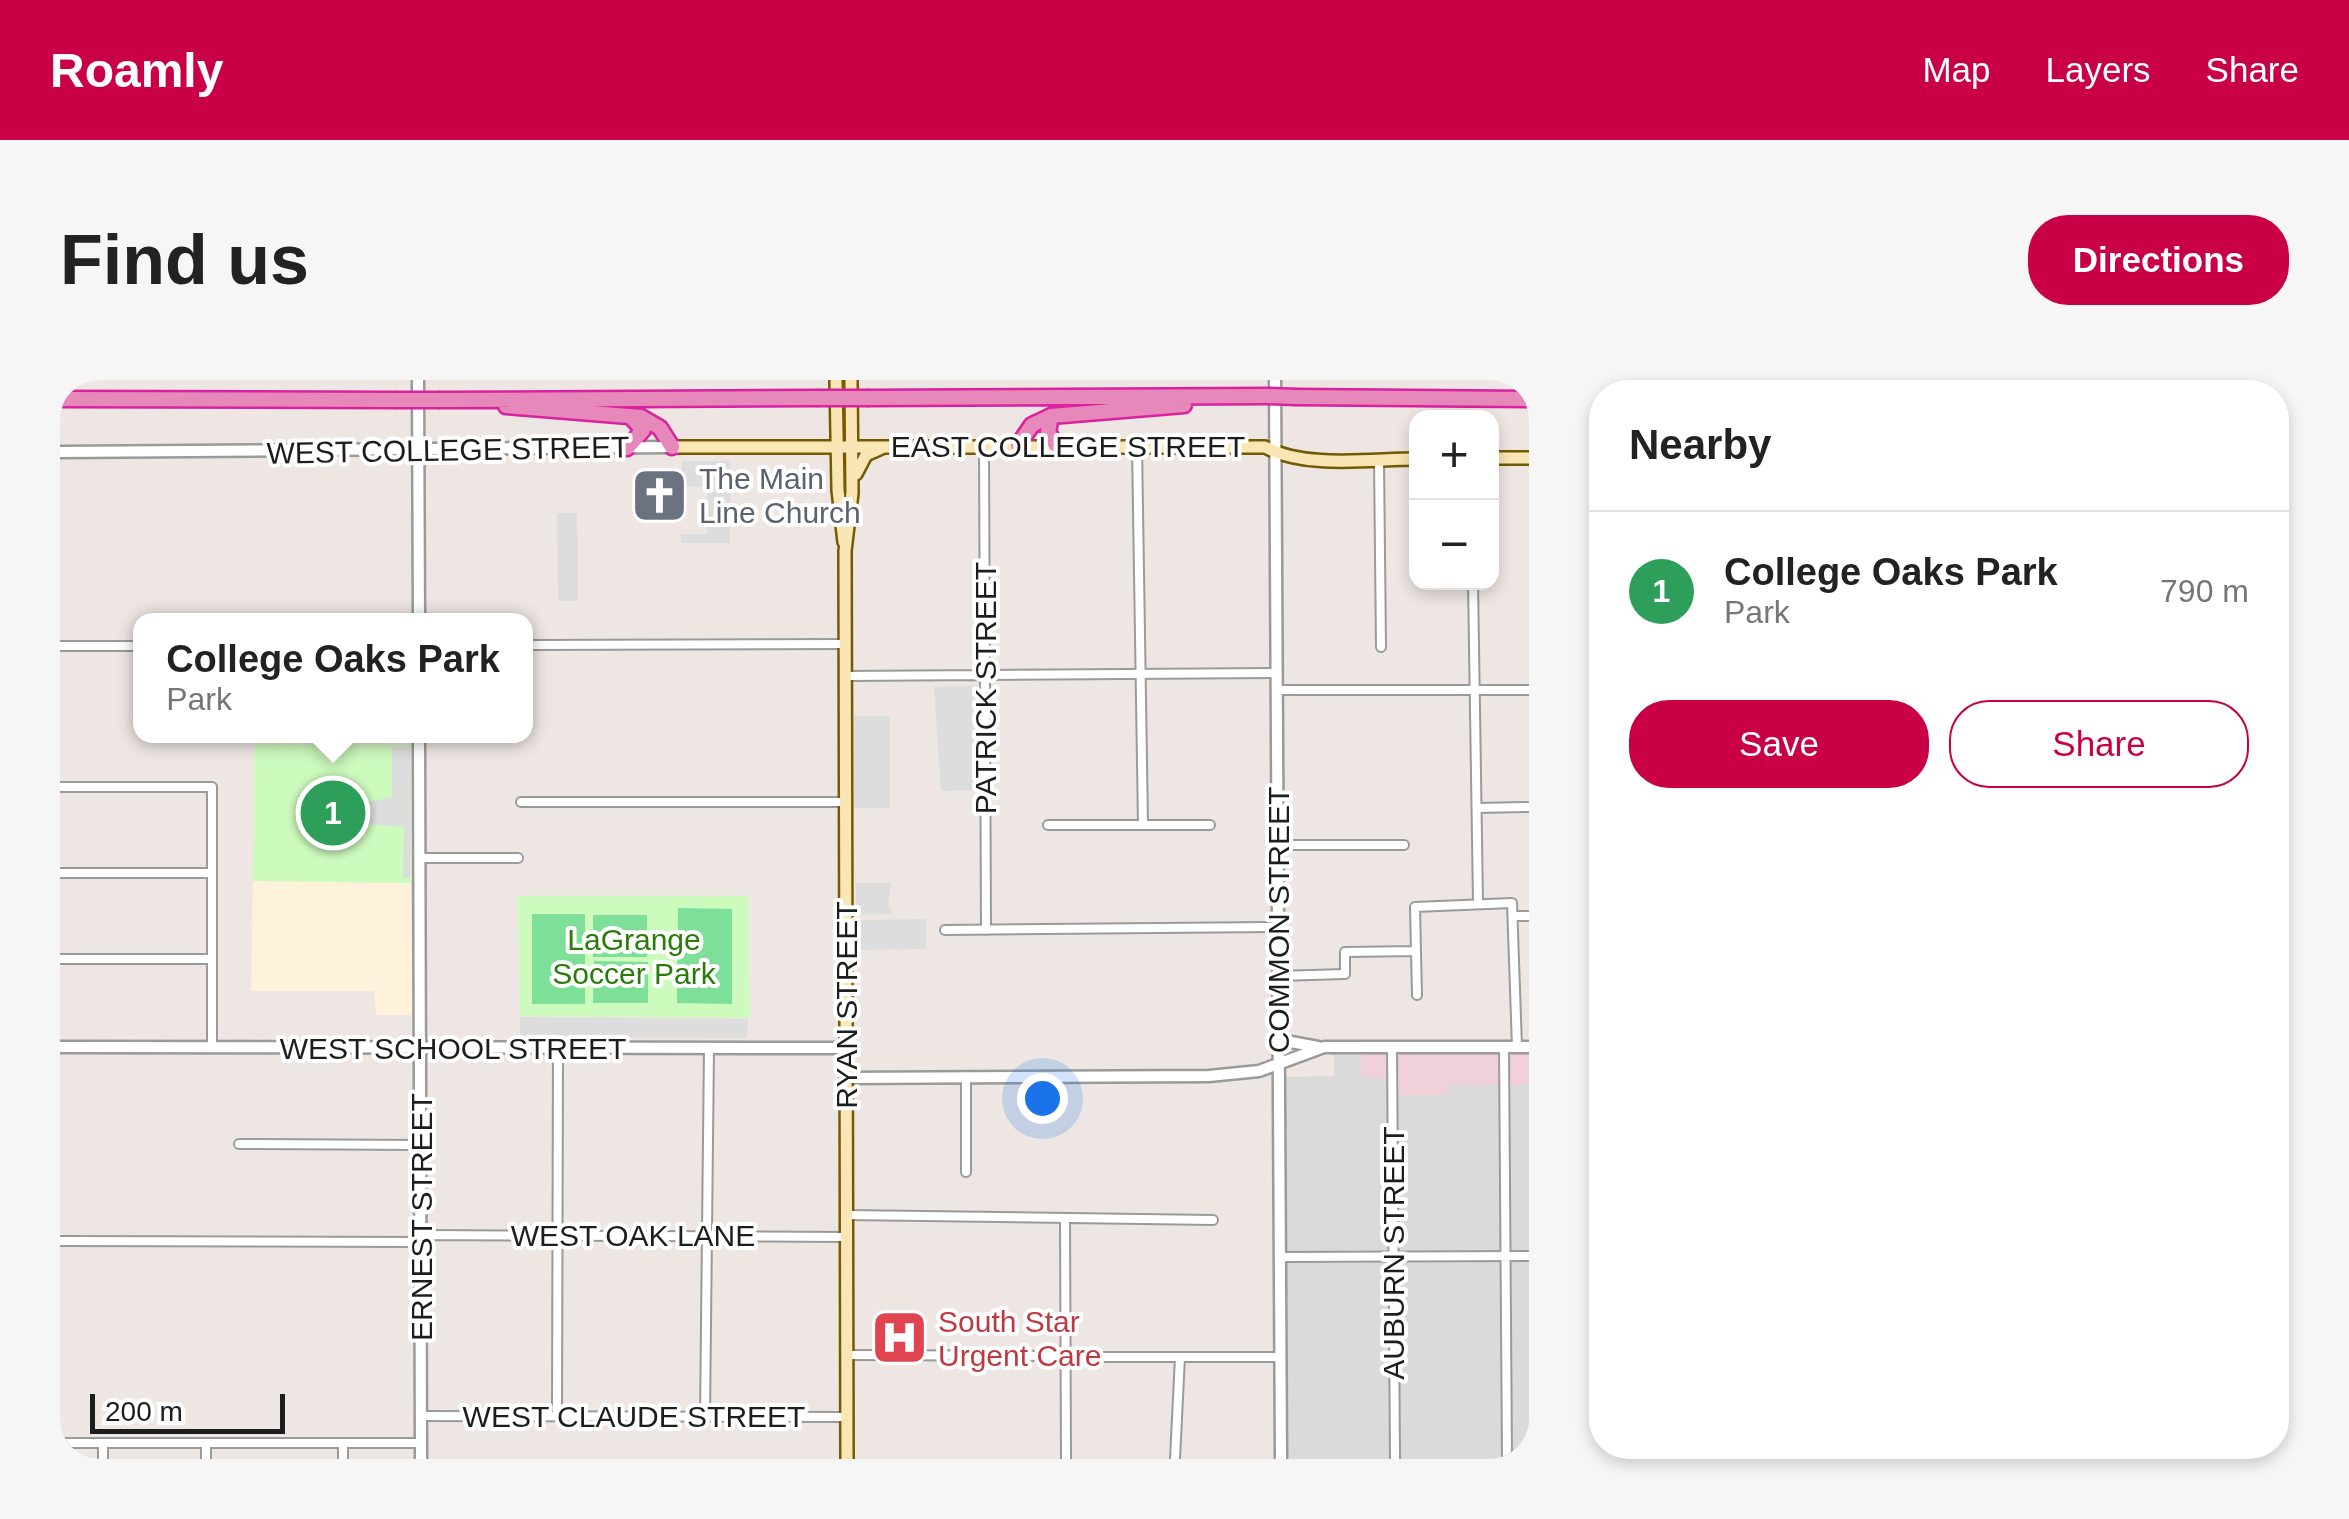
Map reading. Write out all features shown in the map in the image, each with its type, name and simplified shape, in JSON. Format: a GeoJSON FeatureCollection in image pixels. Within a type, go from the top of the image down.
{"type":"FeatureCollection","features":[{"type":"Feature","properties":{"kind":"highway"},"geometry":{"type":"LineString","coordinates":[[1018,445],[1032,425],[1052,416],[1250,396]]}},
{"type":"Feature","properties":{"kind":"highway"},"geometry":{"type":"LineString","coordinates":[[60,399],[1529,399]]}},
{"type":"Feature","properties":{"kind":"highway"},"geometry":{"type":"LineString","coordinates":[[448,400],[630,416],[650,421],[672,447]]}},
{"type":"Feature","properties":{"kind":"highway"},"geometry":{"type":"LineString","coordinates":[[627,448],[643,430],[630,416]]}},
{"type":"Feature","properties":{"kind":"highway"},"geometry":{"type":"LineString","coordinates":[[1052,416],[1048,432],[1056,445]]}},
{"type":"Feature","properties":{"kind":"main road","name":"RYAN STREET"},"geometry":{"type":"LineString","coordinates":[[836,380],[846,644],[847,1459]]}},
{"type":"Feature","properties":{"kind":"main road","name":"RYAN STREET"},"geometry":{"type":"LineString","coordinates":[[845,551],[852,493],[852,380]]}},
{"type":"Feature","properties":{"kind":"main road","name":"EAST COLLEGE STREET"},"geometry":{"type":"LineString","coordinates":[[837,445],[1264,447],[1276,453],[1409,459]]}},
{"type":"Feature","properties":{"kind":"main road","name":"WEST COLLEGE STREET"},"geometry":{"type":"LineString","coordinates":[[672,447],[837,445]]}},
{"type":"Feature","properties":{"kind":"main road"},"geometry":{"type":"LineString","coordinates":[[852,493],[860,462],[889,445]]}},
{"type":"Feature","properties":{"kind":"main road"},"geometry":{"type":"LineString","coordinates":[[1499,458],[1529,458]]}},
{"type":"Feature","properties":{"kind":"street"},"geometry":{"type":"LineString","coordinates":[[418,380],[419,613]]}},
{"type":"Feature","properties":{"kind":"street","name":"COMMON STREET"},"geometry":{"type":"LineString","coordinates":[[1275,380],[1281,1459]]}},
{"type":"Feature","properties":{"kind":"street","name":"PATRICK STREET"},"geometry":{"type":"LineString","coordinates":[[984,445],[986,930]]}},
{"type":"Feature","properties":{"kind":"street"},"geometry":{"type":"LineString","coordinates":[[1137,445],[1144,825]]}},
{"type":"Feature","properties":{"kind":"street","name":"WEST COLLEGE STREET"},"geometry":{"type":"LineString","coordinates":[[60,452],[672,447]]}},
{"type":"Feature","properties":{"kind":"street"},"geometry":{"type":"LineString","coordinates":[[1379,459],[1381,647]]}},
{"type":"Feature","properties":{"kind":"street"},"geometry":{"type":"LineString","coordinates":[[1473,590],[1478,902]]}},
{"type":"Feature","properties":{"kind":"street"},"geometry":{"type":"LineString","coordinates":[[533,645],[846,644]]}},
{"type":"Feature","properties":{"kind":"street"},"geometry":{"type":"LineString","coordinates":[[60,646],[133,646]]}},
{"type":"Feature","properties":{"kind":"street"},"geometry":{"type":"LineString","coordinates":[[846,676],[1277,673]]}},
{"type":"Feature","properties":{"kind":"street"},"geometry":{"type":"LineString","coordinates":[[1277,690],[1529,690]]}},
{"type":"Feature","properties":{"kind":"street","name":"ERNEST STREET"},"geometry":{"type":"LineString","coordinates":[[420,743],[421,1459]]}},
{"type":"Feature","properties":{"kind":"street"},"geometry":{"type":"LineString","coordinates":[[60,787],[212,787],[212,1048]]}},
{"type":"Feature","properties":{"kind":"street"},"geometry":{"type":"LineString","coordinates":[[521,802],[846,802]]}},
{"type":"Feature","properties":{"kind":"street"},"geometry":{"type":"LineString","coordinates":[[1476,808],[1529,808]]}},
{"type":"Feature","properties":{"kind":"street"},"geometry":{"type":"LineString","coordinates":[[1048,825],[1210,825]]}},
{"type":"Feature","properties":{"kind":"street"},"geometry":{"type":"LineString","coordinates":[[1278,845],[1404,845]]}},
{"type":"Feature","properties":{"kind":"street"},"geometry":{"type":"LineString","coordinates":[[420,858],[518,858]]}},
{"type":"Feature","properties":{"kind":"street"},"geometry":{"type":"LineString","coordinates":[[60,873],[212,873]]}},
{"type":"Feature","properties":{"kind":"street"},"geometry":{"type":"LineString","coordinates":[[1417,995],[1414,907],[1512,902],[1517,1047],[1506,1256],[1507,1459]]}},
{"type":"Feature","properties":{"kind":"street"},"geometry":{"type":"LineString","coordinates":[[1513,916],[1529,916]]}},
{"type":"Feature","properties":{"kind":"street"},"geometry":{"type":"LineString","coordinates":[[945,930],[1278,927]]}},
{"type":"Feature","properties":{"kind":"street"},"geometry":{"type":"LineString","coordinates":[[1278,976],[1345,974],[1344,952],[1416,951]]}},
{"type":"Feature","properties":{"kind":"street"},"geometry":{"type":"LineString","coordinates":[[60,959],[212,959]]}},
{"type":"Feature","properties":{"kind":"street"},"geometry":{"type":"LineString","coordinates":[[1280,1040],[1324,1047],[1517,1047]]}},
{"type":"Feature","properties":{"kind":"street","name":"WEST SCHOOL STREET"},"geometry":{"type":"LineString","coordinates":[[60,1047],[846,1048]]}},
{"type":"Feature","properties":{"kind":"street"},"geometry":{"type":"LineString","coordinates":[[1209,1076],[1279,1065],[1324,1047]]}},
{"type":"Feature","properties":{"kind":"street"},"geometry":{"type":"LineString","coordinates":[[557,1416],[558,1048]]}},
{"type":"Feature","properties":{"kind":"street"},"geometry":{"type":"LineString","coordinates":[[705,1417],[710,1048]]}},
{"type":"Feature","properties":{"kind":"street","name":"AUBURN STREET"},"geometry":{"type":"LineString","coordinates":[[1392,1048],[1395,1459]]}},
{"type":"Feature","properties":{"kind":"street"},"geometry":{"type":"LineString","coordinates":[[846,1078],[1209,1076],[1278,1081]]}},
{"type":"Feature","properties":{"kind":"street"},"geometry":{"type":"LineString","coordinates":[[966,1077],[966,1172]]}},
{"type":"Feature","properties":{"kind":"street"},"geometry":{"type":"LineString","coordinates":[[239,1144],[420,1145]]}},
{"type":"Feature","properties":{"kind":"street"},"geometry":{"type":"LineString","coordinates":[[847,1215],[1213,1220]]}},
{"type":"Feature","properties":{"kind":"street"},"geometry":{"type":"LineString","coordinates":[[1065,1218],[1066,1459]]}},
{"type":"Feature","properties":{"kind":"street","name":"WEST OAK LANE"},"geometry":{"type":"LineString","coordinates":[[60,1242],[558,1235],[847,1237]]}},
{"type":"Feature","properties":{"kind":"street"},"geometry":{"type":"LineString","coordinates":[[1280,1258],[1529,1256]]}},
{"type":"Feature","properties":{"kind":"street"},"geometry":{"type":"LineString","coordinates":[[847,1355],[1280,1357]]}},
{"type":"Feature","properties":{"kind":"street"},"geometry":{"type":"LineString","coordinates":[[1175,1459],[1180,1356]]}},
{"type":"Feature","properties":{"kind":"street","name":"WEST CLAUDE STREET"},"geometry":{"type":"LineString","coordinates":[[422,1416],[847,1416]]}},
{"type":"Feature","properties":{"kind":"street","name":"WEST CLAUDE STREET"},"geometry":{"type":"LineString","coordinates":[[60,1443],[421,1443]]}},
{"type":"Feature","properties":{"kind":"street"},"geometry":{"type":"LineString","coordinates":[[103,1443],[103,1459]]}},
{"type":"Feature","properties":{"kind":"street"},"geometry":{"type":"LineString","coordinates":[[206,1443],[206,1459]]}},
{"type":"Feature","properties":{"kind":"street"},"geometry":{"type":"LineString","coordinates":[[343,1443],[343,1459]]}},
{"type":"Feature","properties":{"kind":"shaded area"},"geometry":{"type":"Polygon","coordinates":[[[682,461],[731,461],[730,543],[681,543],[681,534],[707,534],[707,487],[682,486],[682,461]]]}},
{"type":"Feature","properties":{"kind":"shaded area"},"geometry":{"type":"Polygon","coordinates":[[[557,513],[577,513],[578,601],[558,601],[557,513]]]}},
{"type":"Feature","properties":{"kind":"shaded area"},"geometry":{"type":"Polygon","coordinates":[[[978,685],[978,790],[941,791],[934,687],[978,685]]]}},
{"type":"Feature","properties":{"kind":"shaded area"},"geometry":{"type":"Polygon","coordinates":[[[854,716],[890,716],[890,808],[854,808],[854,716]]]}},
{"type":"Feature","properties":{"kind":"shaded area"},"geometry":{"type":"Polygon","coordinates":[[[392,747],[411,747],[410,878],[403,878],[404,827],[364,824],[363,803],[392,797],[392,747]]]}},
{"type":"Feature","properties":{"kind":"shaded area"},"geometry":{"type":"Polygon","coordinates":[[[253,881],[411,883],[412,1015],[376,1015],[374,991],[251,991],[253,881]]]}},
{"type":"Feature","properties":{"kind":"shaded area"},"geometry":{"type":"Polygon","coordinates":[[[856,883],[891,883],[888,905],[892,914],[856,915],[856,883]]]}},
{"type":"Feature","properties":{"kind":"shaded area"},"geometry":{"type":"Polygon","coordinates":[[[926,919],[926,949],[856,950],[856,920],[926,919]]]}},
{"type":"Feature","properties":{"kind":"shaded area"},"geometry":{"type":"Polygon","coordinates":[[[520,1017],[748,1019],[747,1038],[520,1037],[520,1017]]]}},
{"type":"Feature","properties":{"kind":"shaded area"},"geometry":{"type":"Polygon","coordinates":[[[1361,1051],[1361,1077],[1388,1077],[1389,1095],[1446,1094],[1447,1085],[1529,1085],[1529,1459],[1286,1459],[1284,1077],[1334,1076],[1334,1052],[1361,1051]]]}},
{"type":"Feature","properties":{"kind":"shaded area"},"geometry":{"type":"Polygon","coordinates":[[[1361,1051],[1529,1052],[1529,1085],[1447,1085],[1446,1095],[1388,1095],[1388,1077],[1361,1077],[1361,1051]]]}},
{"type":"Feature","properties":{"kind":"green space"},"geometry":{"type":"Polygon","coordinates":[[[255,744],[412,745],[411,883],[253,881],[255,744]]]}},
{"type":"Feature","properties":{"kind":"green space","name":"LaGrange Soccer Park"},"geometry":{"type":"Polygon","coordinates":[[[518,896],[748,896],[750,1018],[520,1016],[518,896]]]}},
{"type":"Feature","properties":{"kind":"green space"},"geometry":{"type":"Polygon","coordinates":[[[678,908],[732,909],[732,1004],[677,1003],[678,908]]]}},
{"type":"Feature","properties":{"kind":"green space"},"geometry":{"type":"Polygon","coordinates":[[[532,914],[585,914],[585,1004],[532,1004],[532,914]]]}},
{"type":"Feature","properties":{"kind":"green space"},"geometry":{"type":"Polygon","coordinates":[[[593,915],[647,915],[647,957],[593,957],[593,915]]]}},
{"type":"Feature","properties":{"kind":"green space"},"geometry":{"type":"Polygon","coordinates":[[[594,961],[648,962],[648,1003],[593,1003],[594,961]]]}},
{"type":"Feature","properties":{"kind":"place","name":"The Main Line Church"},"geometry":{"type":"Point","coordinates":[660,495]}},
{"type":"Feature","properties":{"kind":"place","name":"College Oaks Park"},"geometry":{"type":"Point","coordinates":[333,813]}},
{"type":"Feature","properties":{"kind":"place","name":"South Star Urgent Care"},"geometry":{"type":"Point","coordinates":[899,1338]}}]}
